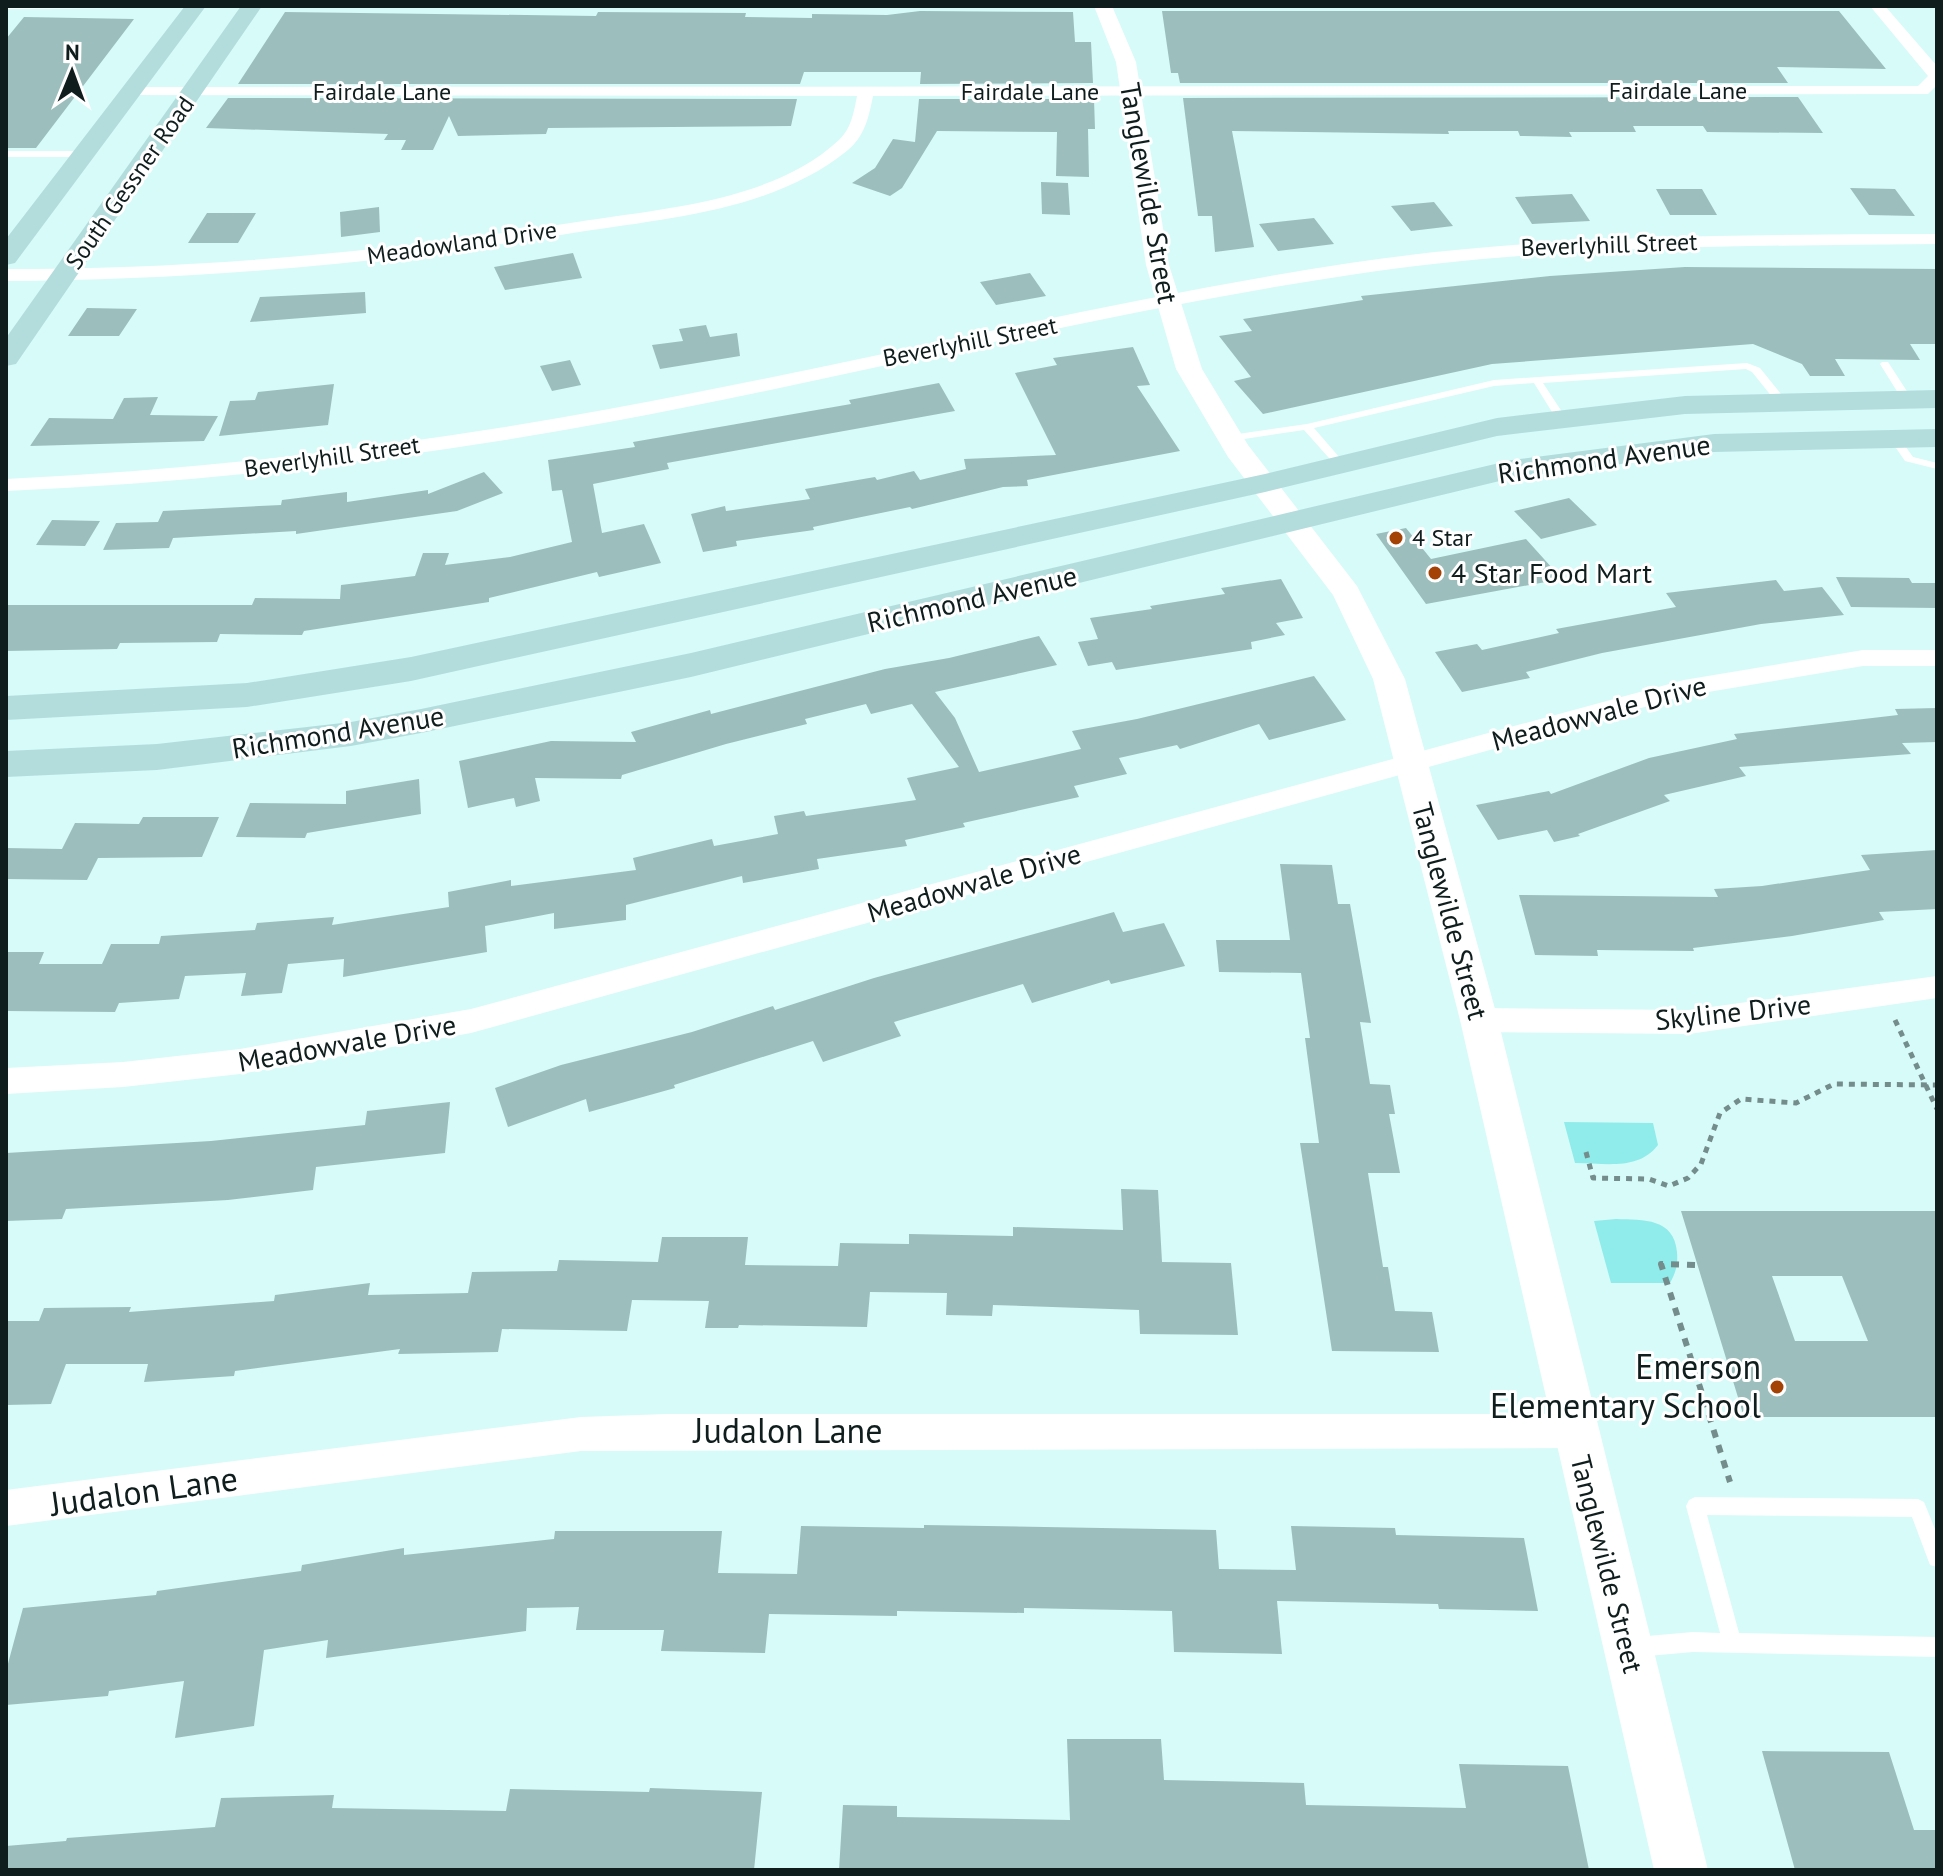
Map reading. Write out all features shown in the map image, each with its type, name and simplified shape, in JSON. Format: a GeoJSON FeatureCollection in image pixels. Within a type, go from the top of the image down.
{"type":"FeatureCollection","features":[{"type":"Feature","properties":{"kind":"main road","name":"South Gessner Road"},"geometry":{"type":"LineString","coordinates":[[6,257],[196,6]]}},
{"type":"Feature","properties":{"kind":"main road","name":"South Gessner Road"},"geometry":{"type":"LineString","coordinates":[[6,358],[252,6]]}},
{"type":"Feature","properties":{"kind":"main road"},"geometry":{"type":"LineString","coordinates":[[1869,399],[1894,438]]}},
{"type":"Feature","properties":{"kind":"main road","name":"Richmond Avenue"},"geometry":{"type":"LineString","coordinates":[[6,708],[247,695],[411,669],[1265,483],[1497,427],[1685,405],[1937,399]]}},
{"type":"Feature","properties":{"kind":"main road"},"geometry":{"type":"LineString","coordinates":[[1561,418],[1591,457]]}},
{"type":"Feature","properties":{"kind":"main road","name":"Richmond Avenue"},"geometry":{"type":"LineString","coordinates":[[6,764],[157,757],[351,734],[691,665],[1512,469],[1727,442],[1937,438]]}},
{"type":"Feature","properties":{"kind":"main road"},"geometry":{"type":"LineString","coordinates":[[521,645],[533,698]]}},
{"type":"Feature","properties":{"kind":"street","name":"Tanglewilde Street"},"geometry":{"type":"LineString","coordinates":[[1103,6],[1127,56],[1151,234],[1166,303],[1191,373],[1231,438],[1341,583],[1366,626],[1389,679],[1479,1020],[1681,1870]]}},
{"type":"Feature","properties":{"kind":"street","name":"Fairdale Lane"},"geometry":{"type":"LineString","coordinates":[[132,92],[1922,91],[1937,76],[1877,6]]}},
{"type":"Feature","properties":{"kind":"street","name":"Meadowland Drive"},"geometry":{"type":"LineString","coordinates":[[6,275],[298,265],[442,248],[670,211],[756,191],[809,169],[845,145],[861,122],[866,92]]}},
{"type":"Feature","properties":{"kind":"street","name":"Beverlyhill Street"},"geometry":{"type":"LineString","coordinates":[[6,485],[190,475],[505,434],[1166,303],[1351,269],[1490,251],[1649,242],[1937,239]]}},
{"type":"Feature","properties":{"kind":"street","name":"Meadowvale Drive"},"geometry":{"type":"LineString","coordinates":[[6,1081],[93,1078],[248,1061],[363,1044],[471,1021],[1684,688],[1863,658],[1937,658]]}},
{"type":"Feature","properties":{"kind":"street","name":"Skyline Drive"},"geometry":{"type":"LineString","coordinates":[[1479,1020],[1689,1022],[1937,987]]}},
{"type":"Feature","properties":{"kind":"street","name":"Judalon Lane"},"geometry":{"type":"LineString","coordinates":[[6,1508],[581,1434],[1575,1431]]}},
{"type":"Feature","properties":{"kind":"lane"},"geometry":{"type":"LineString","coordinates":[[6,7],[130,6]]}},
{"type":"Feature","properties":{"kind":"lane"},"geometry":{"type":"LineString","coordinates":[[6,154],[83,154]]}},
{"type":"Feature","properties":{"kind":"lane"},"geometry":{"type":"LineString","coordinates":[[1885,364],[1907,399]]}},
{"type":"Feature","properties":{"kind":"lane"},"geometry":{"type":"LineString","coordinates":[[1231,438],[1307,427],[1494,383],[1536,379],[1747,366],[1756,370],[1781,401]]}},
{"type":"Feature","properties":{"kind":"lane"},"geometry":{"type":"LineString","coordinates":[[1536,379],[1561,418]]}},
{"type":"Feature","properties":{"kind":"lane"},"geometry":{"type":"LineString","coordinates":[[1307,427],[1341,465]]}},
{"type":"Feature","properties":{"kind":"lane"},"geometry":{"type":"LineString","coordinates":[[1894,438],[1909,459],[1937,466]]}},
{"type":"Feature","properties":{"kind":"lane"},"geometry":{"type":"LineString","coordinates":[[1732,1643],[1695,1506],[1918,1508],[1937,1558]]}},
{"type":"Feature","properties":{"kind":"lane"},"geometry":{"type":"LineString","coordinates":[[1627,1647],[1732,1643],[1937,1647]]}},
{"type":"Feature","properties":{"kind":"path"},"geometry":{"type":"LineString","coordinates":[[1894,1019],[1937,1109]]}},
{"type":"Feature","properties":{"kind":"path"},"geometry":{"type":"LineString","coordinates":[[1586,1152],[1593,1178],[1649,1179],[1669,1186],[1688,1178],[1701,1164],[1720,1113],[1741,1099],[1796,1103],[1834,1084],[1937,1085]]}},
{"type":"Feature","properties":{"kind":"path"},"geometry":{"type":"LineString","coordinates":[[1695,1265],[1661,1264],[1738,1507]]}},
{"type":"Feature","properties":{"kind":"shaded area"},"geometry":{"type":"Polygon","coordinates":[[[1564,1122],[1653,1123],[1658,1145],[1641,1159],[1631,1162],[1575,1163],[1564,1122]]]}},
{"type":"Feature","properties":{"kind":"shaded area"},"geometry":{"type":"Polygon","coordinates":[[[1616,1219],[1656,1223],[1670,1233],[1675,1241],[1677,1257],[1670,1283],[1611,1283],[1594,1221],[1616,1219]]]}},
{"type":"Feature","properties":{"kind":"building"},"geometry":{"type":"Polygon","coordinates":[[[920,11],[1073,12],[1075,42],[1091,42],[1093,83],[920,84],[921,72],[804,72],[800,84],[238,84],[285,12],[596,16],[598,12],[746,13],[745,17],[812,18],[812,14],[887,15],[920,11]]]}},
{"type":"Feature","properties":{"kind":"building"},"geometry":{"type":"Polygon","coordinates":[[[1162,11],[1839,11],[1886,69],[1777,67],[1788,83],[1180,83],[1178,73],[1171,73],[1162,11]]]}},
{"type":"Feature","properties":{"kind":"building"},"geometry":{"type":"Polygon","coordinates":[[[24,17],[134,19],[36,148],[6,148],[6,39],[24,17]]]}},
{"type":"Feature","properties":{"kind":"building"},"geometry":{"type":"Polygon","coordinates":[[[1798,97],[1823,133],[1707,132],[1703,126],[1633,126],[1636,132],[1569,132],[1572,137],[1520,136],[1518,131],[1448,131],[1449,134],[1232,131],[1254,247],[1215,252],[1212,216],[1198,216],[1183,98],[1798,97]]]}},
{"type":"Feature","properties":{"kind":"building"},"geometry":{"type":"Polygon","coordinates":[[[228,98],[797,99],[791,126],[548,128],[546,134],[458,136],[449,116],[433,150],[401,150],[406,140],[384,140],[388,134],[206,128],[228,98]]]}},
{"type":"Feature","properties":{"kind":"building"},"geometry":{"type":"Polygon","coordinates":[[[919,99],[1094,99],[1095,129],[1088,129],[1089,177],[1056,176],[1057,132],[937,131],[902,188],[890,196],[852,183],[875,168],[893,139],[915,142],[919,99]]]}},
{"type":"Feature","properties":{"kind":"building"},"geometry":{"type":"Polygon","coordinates":[[[1041,182],[1068,183],[1070,215],[1042,214],[1041,182]]]}},
{"type":"Feature","properties":{"kind":"building"},"geometry":{"type":"Polygon","coordinates":[[[1850,188],[1895,189],[1915,216],[1869,215],[1850,188]]]}},
{"type":"Feature","properties":{"kind":"building"},"geometry":{"type":"Polygon","coordinates":[[[1656,189],[1702,189],[1717,215],[1670,215],[1656,189]]]}},
{"type":"Feature","properties":{"kind":"building"},"geometry":{"type":"Polygon","coordinates":[[[1572,194],[1590,221],[1532,224],[1515,197],[1572,194]]]}},
{"type":"Feature","properties":{"kind":"building"},"geometry":{"type":"Polygon","coordinates":[[[1434,202],[1453,226],[1411,231],[1391,206],[1434,202]]]}},
{"type":"Feature","properties":{"kind":"building"},"geometry":{"type":"Polygon","coordinates":[[[379,207],[380,232],[341,237],[340,212],[379,207]]]}},
{"type":"Feature","properties":{"kind":"building"},"geometry":{"type":"Polygon","coordinates":[[[207,213],[256,213],[238,243],[188,243],[207,213]]]}},
{"type":"Feature","properties":{"kind":"building"},"geometry":{"type":"Polygon","coordinates":[[[1314,218],[1334,244],[1278,251],[1259,224],[1314,218]]]}},
{"type":"Feature","properties":{"kind":"building"},"geometry":{"type":"Polygon","coordinates":[[[573,253],[582,278],[505,290],[494,267],[573,253]]]}},
{"type":"Feature","properties":{"kind":"building"},"geometry":{"type":"Polygon","coordinates":[[[1685,267],[1937,269],[1937,344],[1910,344],[1920,360],[1835,359],[1845,376],[1810,376],[1802,364],[1753,344],[1492,364],[1263,414],[1234,381],[1251,377],[1219,336],[1252,331],[1243,319],[1363,300],[1361,296],[1550,276],[1685,267]]]}},
{"type":"Feature","properties":{"kind":"building"},"geometry":{"type":"Polygon","coordinates":[[[1030,273],[1046,296],[996,305],[980,282],[1030,273]]]}},
{"type":"Feature","properties":{"kind":"building"},"geometry":{"type":"Polygon","coordinates":[[[365,292],[366,313],[250,322],[260,297],[365,292]]]}},
{"type":"Feature","properties":{"kind":"building"},"geometry":{"type":"Polygon","coordinates":[[[87,308],[137,309],[119,336],[68,336],[87,308]]]}},
{"type":"Feature","properties":{"kind":"building"},"geometry":{"type":"Polygon","coordinates":[[[706,325],[710,337],[737,333],[740,356],[660,369],[652,345],[683,341],[679,329],[706,325]]]}},
{"type":"Feature","properties":{"kind":"building"},"geometry":{"type":"Polygon","coordinates":[[[1133,347],[1150,385],[1137,386],[1180,451],[1027,480],[1028,486],[1003,487],[912,509],[813,527],[814,530],[736,541],[737,546],[703,552],[691,514],[725,506],[726,511],[810,499],[805,489],[875,477],[877,480],[914,471],[920,480],[966,469],[964,459],[1056,455],[1015,373],[1057,365],[1053,358],[1133,347]]]}},
{"type":"Feature","properties":{"kind":"building"},"geometry":{"type":"Polygon","coordinates":[[[570,360],[581,385],[552,391],[540,366],[570,360]]]}},
{"type":"Feature","properties":{"kind":"building"},"geometry":{"type":"Polygon","coordinates":[[[939,383],[955,411],[667,463],[669,469],[593,484],[602,533],[644,524],[661,563],[599,577],[597,572],[489,598],[489,602],[304,631],[302,635],[220,634],[217,642],[120,643],[117,649],[6,651],[6,605],[252,605],[255,598],[340,599],[341,585],[415,576],[423,553],[449,553],[445,565],[510,557],[572,542],[562,490],[552,491],[548,460],[635,447],[633,442],[851,404],[849,400],[939,383]]]}},
{"type":"Feature","properties":{"kind":"building"},"geometry":{"type":"Polygon","coordinates":[[[334,384],[328,425],[219,436],[230,401],[255,400],[258,392],[334,384]]]}},
{"type":"Feature","properties":{"kind":"building"},"geometry":{"type":"Polygon","coordinates":[[[158,397],[150,415],[218,416],[204,441],[30,446],[49,418],[113,419],[124,398],[158,397]]]}},
{"type":"Feature","properties":{"kind":"building"},"geometry":{"type":"Polygon","coordinates":[[[484,472],[503,493],[457,511],[296,534],[296,531],[173,538],[169,548],[103,550],[116,523],[158,522],[163,511],[281,505],[282,500],[347,492],[347,502],[428,490],[428,494],[484,472]]]}},
{"type":"Feature","properties":{"kind":"building"},"geometry":{"type":"Polygon","coordinates":[[[1569,498],[1597,525],[1541,539],[1514,511],[1569,498]]]}},
{"type":"Feature","properties":{"kind":"building"},"geometry":{"type":"Polygon","coordinates":[[[52,520],[100,521],[85,546],[36,545],[52,520]]]}},
{"type":"Feature","properties":{"kind":"building"},"geometry":{"type":"Polygon","coordinates":[[[1406,528],[1431,559],[1526,539],[1562,579],[1426,604],[1376,534],[1406,528]]]}},
{"type":"Feature","properties":{"kind":"building"},"geometry":{"type":"Polygon","coordinates":[[[1836,577],[1909,578],[1912,583],[1937,583],[1937,608],[1851,607],[1836,577]]]}},
{"type":"Feature","properties":{"kind":"building"},"geometry":{"type":"Polygon","coordinates":[[[1281,579],[1303,618],[1276,623],[1285,635],[1251,642],[1252,649],[1116,670],[1112,662],[1088,666],[1078,642],[1098,639],[1090,618],[1152,609],[1150,606],[1225,594],[1221,588],[1281,579]]]}},
{"type":"Feature","properties":{"kind":"building"},"geometry":{"type":"Polygon","coordinates":[[[1776,580],[1784,591],[1822,587],[1844,615],[1761,624],[1602,653],[1526,672],[1530,678],[1462,692],[1435,652],[1477,644],[1482,650],[1559,633],[1556,629],[1676,607],[1666,593],[1776,580]]]}},
{"type":"Feature","properties":{"kind":"building"},"geometry":{"type":"Polygon","coordinates":[[[1039,636],[1057,665],[935,692],[955,718],[979,772],[1081,749],[1072,731],[1137,719],[1314,676],[1346,720],[1269,740],[1259,724],[1180,749],[1177,745],[1119,758],[1127,774],[1074,786],[1079,797],[963,823],[965,827],[905,840],[907,846],[817,859],[819,869],[743,883],[742,876],[626,905],[626,920],[554,929],[554,913],[485,926],[487,952],[343,977],[344,959],[288,964],[282,993],[241,996],[246,973],[185,976],[179,999],[119,1003],[115,1012],[6,1011],[6,952],[44,952],[39,964],[102,964],[111,944],[159,944],[161,936],[255,930],[257,923],[334,917],[332,925],[449,907],[448,892],[511,880],[511,886],[636,870],[633,858],[712,839],[714,846],[778,834],[774,816],[804,811],[806,816],[916,800],[907,778],[959,767],[912,704],[871,714],[866,704],[805,719],[807,724],[726,744],[622,775],[621,779],[535,778],[540,801],[516,807],[514,798],[468,808],[459,761],[551,741],[636,742],[631,732],[710,710],[711,714],[885,669],[949,658],[1039,636]]]}},
{"type":"Feature","properties":{"kind":"building"},"geometry":{"type":"Polygon","coordinates":[[[1937,708],[1937,742],[1902,743],[1911,754],[1739,767],[1746,776],[1664,795],[1670,801],[1578,834],[1580,836],[1554,842],[1547,830],[1498,840],[1476,805],[1549,791],[1551,794],[1649,758],[1737,739],[1734,734],[1898,715],[1895,709],[1937,708]]]}},
{"type":"Feature","properties":{"kind":"building"},"geometry":{"type":"Polygon","coordinates":[[[419,779],[421,814],[307,833],[305,838],[236,837],[250,803],[346,804],[346,791],[419,779]]]}},
{"type":"Feature","properties":{"kind":"building"},"geometry":{"type":"Polygon","coordinates":[[[143,817],[219,817],[202,857],[98,858],[87,880],[6,879],[6,848],[62,849],[75,823],[139,824],[143,817]]]}},
{"type":"Feature","properties":{"kind":"building"},"geometry":{"type":"Polygon","coordinates":[[[1937,850],[1937,909],[1879,912],[1884,920],[1792,936],[1693,948],[1694,951],[1597,950],[1598,956],[1535,955],[1519,895],[1718,897],[1714,889],[1762,886],[1870,870],[1861,855],[1937,850]]]}},
{"type":"Feature","properties":{"kind":"building"},"geometry":{"type":"Polygon","coordinates":[[[1280,864],[1332,865],[1338,904],[1350,904],[1371,1023],[1360,1022],[1370,1084],[1390,1085],[1395,1114],[1389,1114],[1400,1173],[1368,1173],[1383,1267],[1388,1267],[1395,1311],[1432,1312],[1439,1352],[1332,1351],[1300,1143],[1319,1143],[1305,1038],[1310,1038],[1301,973],[1219,972],[1216,940],[1290,940],[1280,864]]]}},
{"type":"Feature","properties":{"kind":"building"},"geometry":{"type":"Polygon","coordinates":[[[1114,912],[1123,932],[1164,923],[1185,966],[1111,984],[1109,980],[1032,1003],[1023,984],[894,1022],[901,1036],[823,1062],[813,1041],[674,1085],[675,1088],[589,1112],[586,1099],[508,1127],[495,1088],[561,1065],[692,1032],[773,1006],[775,1010],[874,978],[1114,912]]]}},
{"type":"Feature","properties":{"kind":"building"},"geometry":{"type":"Polygon","coordinates":[[[450,1102],[445,1153],[316,1167],[313,1190],[228,1200],[66,1209],[62,1219],[6,1221],[6,1153],[211,1141],[365,1125],[367,1111],[450,1102]]]}},
{"type":"Feature","properties":{"kind":"building"},"geometry":{"type":"Polygon","coordinates":[[[1121,1189],[1158,1190],[1162,1262],[1231,1263],[1238,1335],[1140,1334],[1139,1310],[993,1305],[992,1316],[946,1315],[947,1293],[870,1292],[867,1327],[739,1325],[738,1328],[705,1328],[709,1301],[632,1300],[627,1331],[502,1329],[498,1352],[398,1354],[400,1349],[235,1371],[234,1376],[144,1382],[148,1364],[66,1364],[51,1404],[6,1405],[6,1321],[39,1321],[44,1308],[131,1307],[129,1312],[274,1301],[275,1295],[370,1283],[368,1295],[468,1293],[472,1272],[557,1271],[559,1260],[658,1262],[662,1237],[748,1237],[745,1265],[838,1266],[840,1243],[909,1244],[909,1234],[1013,1236],[1013,1227],[1123,1230],[1121,1189]]]}},
{"type":"Feature","properties":{"kind":"building"},"geometry":{"type":"Polygon","coordinates":[[[1681,1211],[1937,1211],[1937,1417],[1744,1417],[1681,1211]],[[1772,1276],[1795,1341],[1868,1341],[1842,1276],[1772,1276]]]}},
{"type":"Feature","properties":{"kind":"building"},"geometry":{"type":"Polygon","coordinates":[[[924,1525],[1216,1530],[1219,1569],[1296,1570],[1291,1526],[1395,1528],[1396,1535],[1524,1538],[1538,1611],[1439,1609],[1438,1604],[1277,1601],[1282,1654],[1174,1652],[1172,1611],[1024,1608],[1024,1613],[897,1611],[897,1616],[769,1614],[765,1653],[661,1651],[664,1630],[576,1630],[579,1607],[527,1608],[526,1631],[326,1658],[328,1640],[264,1650],[254,1726],[175,1738],[184,1681],[109,1691],[108,1696],[6,1705],[6,1671],[23,1608],[156,1595],[157,1591],[301,1571],[302,1565],[404,1548],[404,1555],[554,1539],[555,1531],[722,1531],[718,1573],[797,1574],[801,1526],[924,1528],[924,1525]]]}},
{"type":"Feature","properties":{"kind":"building"},"geometry":{"type":"Polygon","coordinates":[[[1067,1739],[1161,1739],[1164,1780],[1304,1783],[1306,1805],[1466,1808],[1459,1764],[1568,1766],[1589,1870],[839,1870],[843,1805],[897,1806],[897,1817],[1070,1820],[1067,1739]]]}},
{"type":"Feature","properties":{"kind":"building"},"geometry":{"type":"Polygon","coordinates":[[[1762,1751],[1889,1752],[1914,1830],[1937,1830],[1937,1870],[1795,1870],[1762,1751]]]}},
{"type":"Feature","properties":{"kind":"building"},"geometry":{"type":"Polygon","coordinates":[[[650,1788],[762,1792],[754,1870],[6,1870],[6,1846],[66,1841],[67,1838],[215,1827],[221,1798],[334,1795],[332,1808],[506,1811],[510,1789],[649,1792],[650,1788]]]}},
{"type":"Feature","properties":{"kind":"place","name":"4 Star"},"geometry":{"type":"Point","coordinates":[1396,538]}},
{"type":"Feature","properties":{"kind":"place","name":"4 Star Food Mart"},"geometry":{"type":"Point","coordinates":[1435,573]}},
{"type":"Feature","properties":{"kind":"place","name":"Emerson Elementary School"},"geometry":{"type":"Point","coordinates":[1777,1387]}}]}
